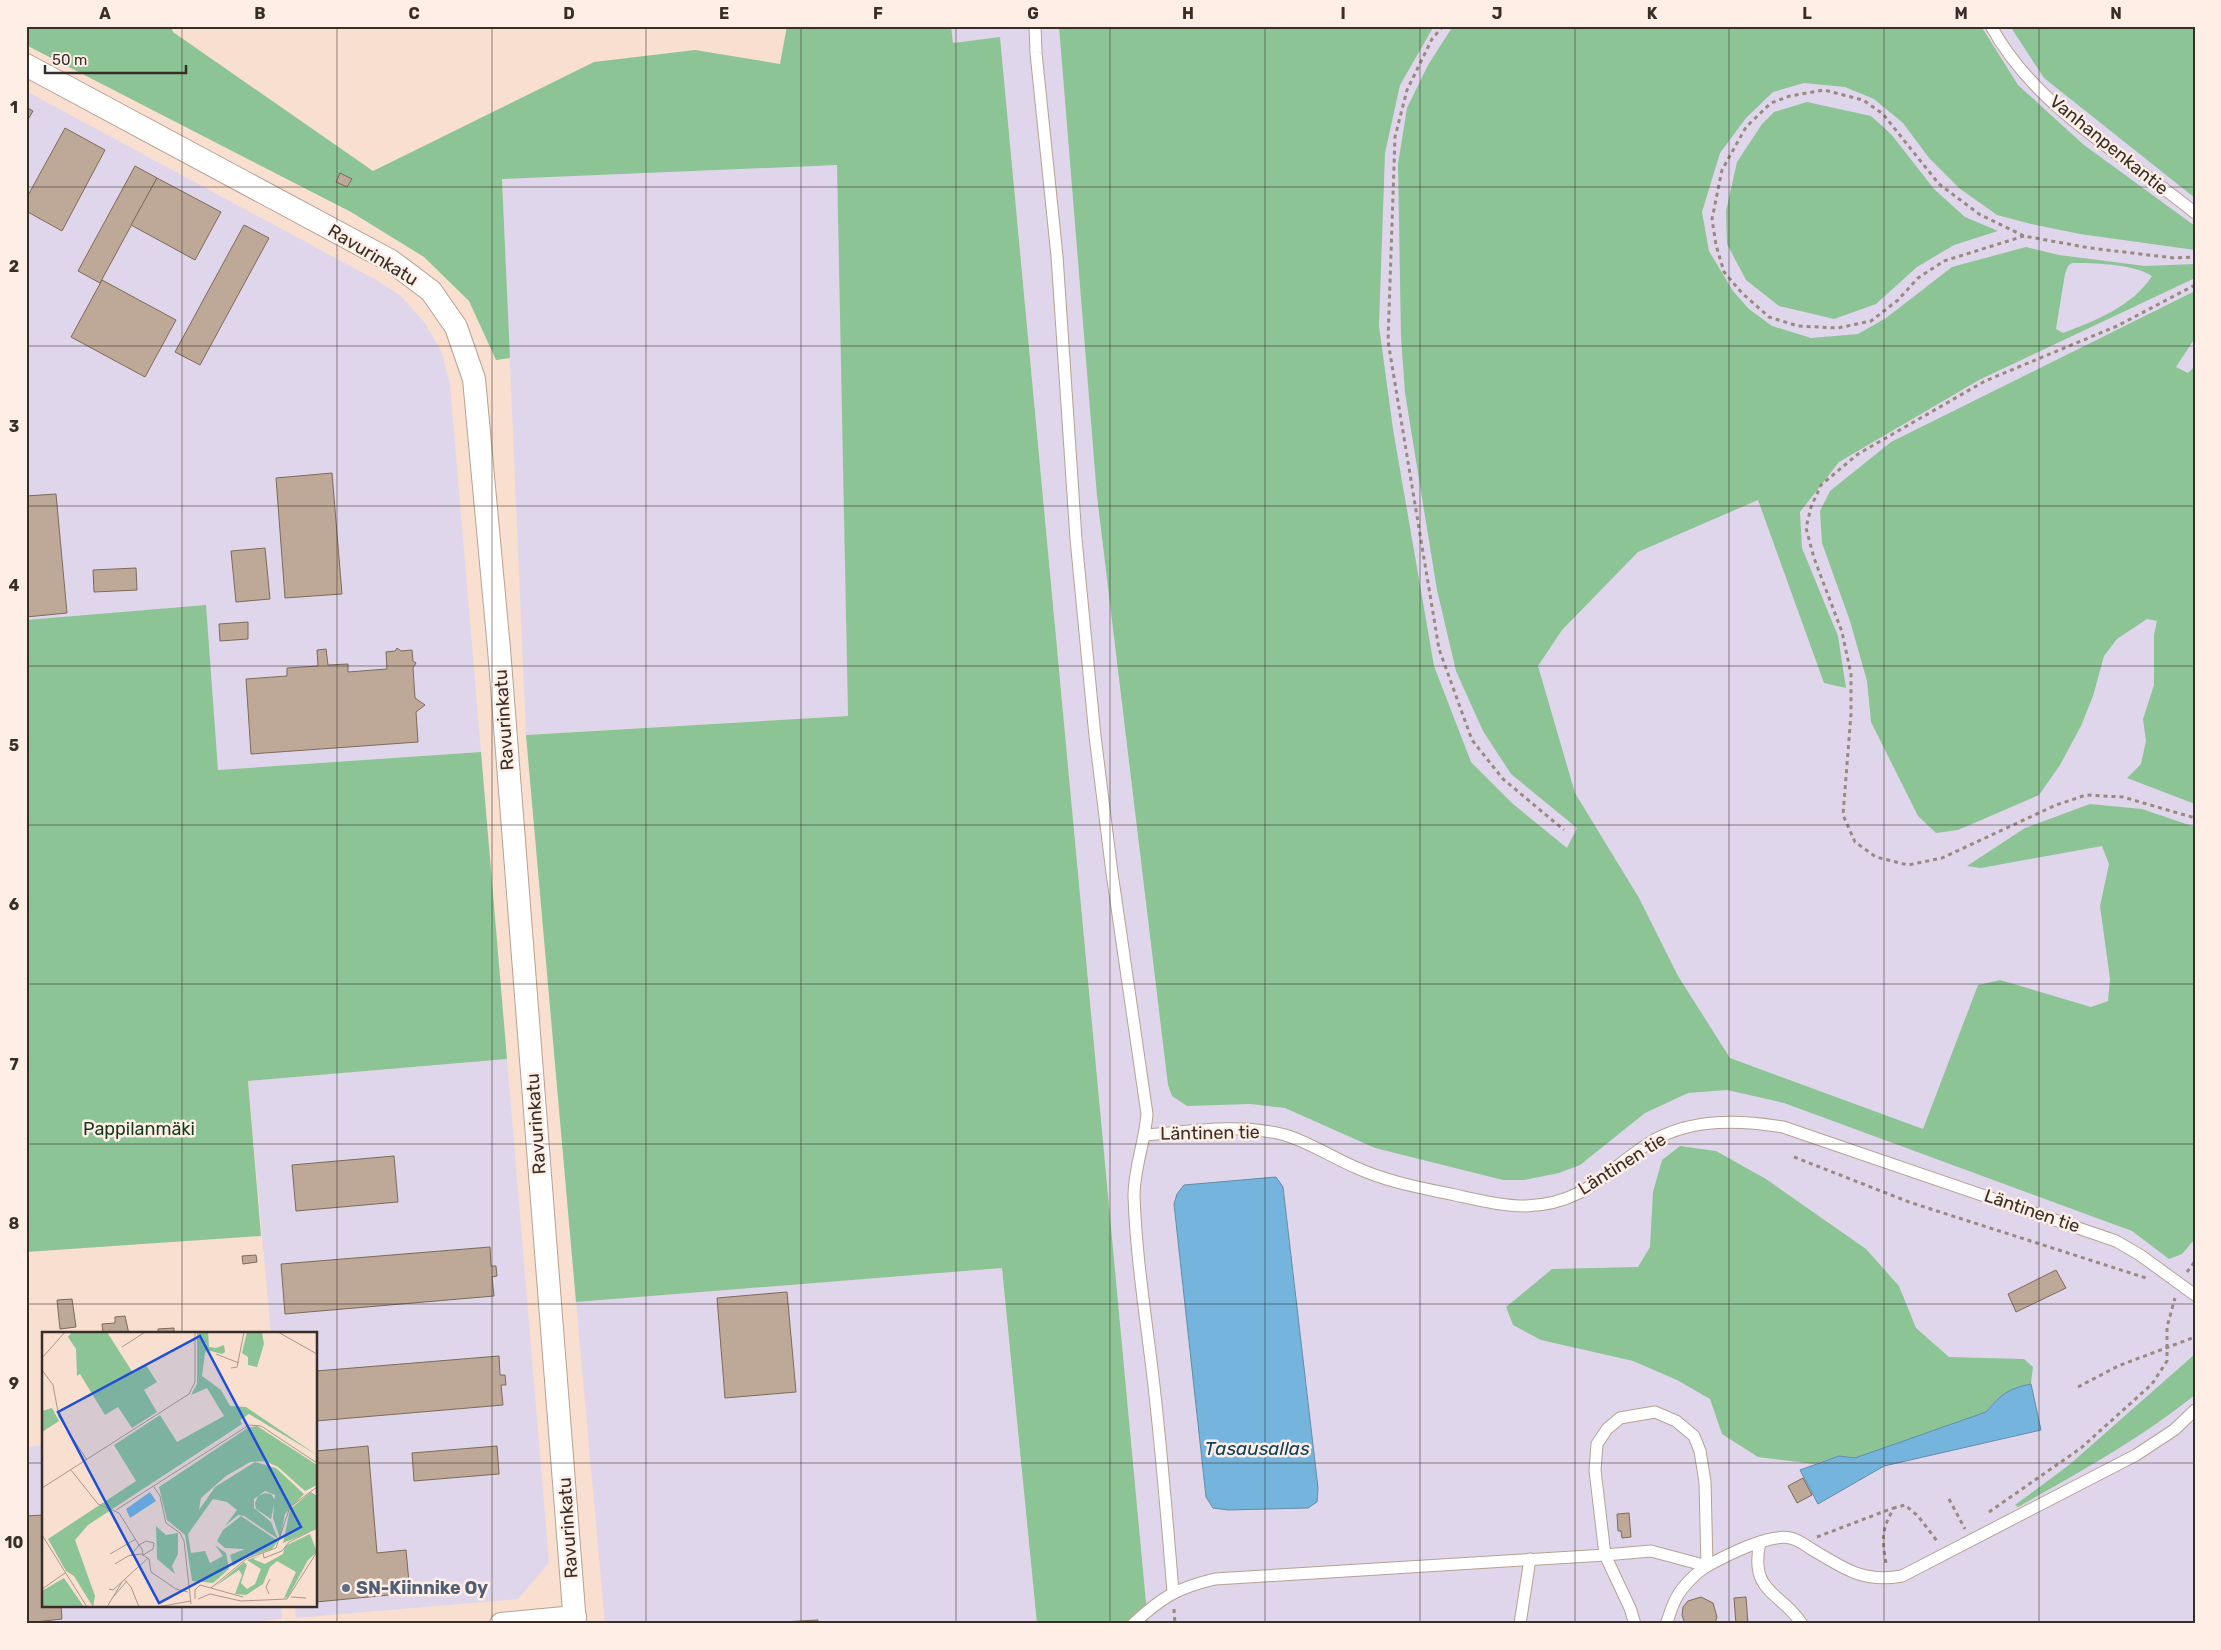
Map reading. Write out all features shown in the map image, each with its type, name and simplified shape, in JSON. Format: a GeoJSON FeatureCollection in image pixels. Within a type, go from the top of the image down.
{"type":"FeatureCollection","features":[{"type":"Feature","properties":{"kind":"street","name":"Ravurinkatu"},"geometry":{"type":"LineString","coordinates":[[26,64],[391,262],[431,290],[456,327],[474,379],[498,639],[575,1620]]}},
{"type":"Feature","properties":{"kind":"street"},"geometry":{"type":"LineString","coordinates":[[501,1624],[575,1620]]}},
{"type":"Feature","properties":{"kind":"lane"},"geometry":{"type":"LineString","coordinates":[[1035,26],[1036,53],[1057,256],[1076,539],[1094,726],[1112,873],[1147,1114],[1146,1134],[1135,1172],[1134,1195],[1138,1249],[1161,1446],[1173,1592]]}},
{"type":"Feature","properties":{"kind":"lane","name":"Vanhanpenkantie"},"geometry":{"type":"LineString","coordinates":[[1991,26],[2001,44],[2037,86],[2079,126],[2195,214]]}},
{"type":"Feature","properties":{"kind":"lane","name":"Läntinen tie"},"geometry":{"type":"LineString","coordinates":[[1146,1134],[1214,1129],[1258,1129],[1287,1136],[1358,1169],[1395,1182],[1492,1203],[1525,1206],[1553,1203],[1588,1189],[1655,1140],[1688,1128],[1719,1122],[1753,1122],[1783,1127],[1833,1143],[2116,1241],[2195,1295]]}},
{"type":"Feature","properties":{"kind":"lane"},"geometry":{"type":"LineString","coordinates":[[1666,1624],[1677,1596],[1707,1566],[1760,1542],[1776,1538],[1789,1538],[1801,1542],[1856,1574],[1867,1578],[1889,1579],[1902,1576],[2136,1455],[2174,1430],[2195,1410]]}},
{"type":"Feature","properties":{"kind":"lane"},"geometry":{"type":"LineString","coordinates":[[1635,1624],[1630,1608],[1605,1554],[1595,1470],[1597,1444],[1607,1429],[1620,1418],[1655,1412],[1676,1421],[1694,1436],[1700,1451],[1705,1482],[1707,1566]]}},
{"type":"Feature","properties":{"kind":"lane"},"geometry":{"type":"LineString","coordinates":[[1760,1542],[1756,1559],[1763,1584],[1774,1597],[1796,1614],[1802,1624]]}},
{"type":"Feature","properties":{"kind":"lane"},"geometry":{"type":"LineString","coordinates":[[1133,1624],[1152,1606],[1173,1592],[1215,1579],[1651,1552],[1707,1566]]}},
{"type":"Feature","properties":{"kind":"lane"},"geometry":{"type":"LineString","coordinates":[[1520,1624],[1530,1559]]}},
{"type":"Feature","properties":{"kind":"path"},"geometry":{"type":"LineString","coordinates":[[1443,26],[1432,40],[1407,90],[1395,137],[1388,341],[1439,650],[1472,740],[1504,779],[1564,830]]}},
{"type":"Feature","properties":{"kind":"path"},"geometry":{"type":"LineString","coordinates":[[2024,236],[1944,262],[1918,278],[1898,300],[1871,321],[1838,328],[1798,326],[1769,317],[1742,293],[1724,272],[1716,245],[1712,219],[1722,170],[1746,127],[1771,103],[1790,96],[1824,90],[1862,100],[1883,114],[1939,184],[1979,214],[2024,236],[2090,248],[2174,258],[2195,258]]}},
{"type":"Feature","properties":{"kind":"path"},"geometry":{"type":"LineString","coordinates":[[2195,285],[2117,326],[1985,381],[1858,454],[1821,485],[1811,507],[1806,528],[1814,558],[1842,632],[1851,674],[1851,714],[1843,815],[1855,842],[1876,857],[1908,865],[1942,858],[2056,805],[2086,795],[2124,797],[2195,818]]}},
{"type":"Feature","properties":{"kind":"path"},"geometry":{"type":"LineString","coordinates":[[1794,1157],[1909,1202],[2140,1277],[2179,1284]]}},
{"type":"Feature","properties":{"kind":"path"},"geometry":{"type":"LineString","coordinates":[[1981,1517],[2081,1448],[2145,1390],[2167,1361],[2167,1327],[2179,1284],[2195,1261]]}},
{"type":"Feature","properties":{"kind":"path"},"geometry":{"type":"LineString","coordinates":[[2078,1387],[2118,1366],[2195,1337]]}},
{"type":"Feature","properties":{"kind":"path"},"geometry":{"type":"LineString","coordinates":[[1949,1499],[1970,1541]]}},
{"type":"Feature","properties":{"kind":"path"},"geometry":{"type":"LineString","coordinates":[[1801,1542],[1905,1505],[1918,1516],[1937,1541],[1940,1556]]}},
{"type":"Feature","properties":{"kind":"path"},"geometry":{"type":"LineString","coordinates":[[1889,1579],[1882,1539],[1885,1522],[1894,1508]]}},
{"type":"Feature","properties":{"kind":"path"},"geometry":{"type":"LineString","coordinates":[[1957,1530],[1972,1522]]}},
{"type":"Feature","properties":{"kind":"path"},"geometry":{"type":"LineString","coordinates":[[1937,1541],[1943,1538]]}},
{"type":"Feature","properties":{"kind":"shaded area"},"geometry":{"type":"Polygon","coordinates":[[[951,26],[2195,26],[2195,1624],[1148,1624],[1000,37],[953,43],[951,26]]]}},
{"type":"Feature","properties":{"kind":"shaded area"},"geometry":{"type":"Polygon","coordinates":[[[26,91],[378,281],[401,296],[425,323],[442,353],[450,385],[481,752],[26,784],[26,91]]]}},
{"type":"Feature","properties":{"kind":"shaded area"},"geometry":{"type":"Polygon","coordinates":[[[838,164],[848,716],[526,735],[502,178],[838,164]]]}},
{"type":"Feature","properties":{"kind":"shaded area"},"geometry":{"type":"Polygon","coordinates":[[[507,1059],[549,1563],[518,1599],[296,1618],[295,1608],[318,1608],[318,1332],[271,1332],[248,1081],[507,1059]]]}},
{"type":"Feature","properties":{"kind":"shaded area"},"geometry":{"type":"Polygon","coordinates":[[[1002,1268],[1037,1624],[605,1624],[576,1302],[1002,1268]]]}},
{"type":"Feature","properties":{"kind":"shaded area"},"geometry":{"type":"Polygon","coordinates":[[[42,1445],[42,1608],[281,1608],[282,1619],[226,1624],[26,1624],[26,1447],[42,1445]]]}},
{"type":"Feature","properties":{"kind":"green space"},"geometry":{"type":"Polygon","coordinates":[[[26,26],[171,26],[173,32],[373,171],[594,62],[695,50],[780,64],[787,26],[951,26],[953,43],[1000,37],[1148,1624],[1037,1624],[1002,1268],[576,1302],[526,735],[848,716],[837,165],[502,179],[510,358],[496,360],[469,301],[424,257],[351,212],[26,45],[26,26]]]}},
{"type":"Feature","properties":{"kind":"green space"},"geometry":{"type":"Polygon","coordinates":[[[1059,26],[1434,26],[1400,85],[1385,153],[1379,326],[1393,429],[1434,666],[1471,762],[1513,804],[1567,848],[1577,828],[1511,774],[1483,731],[1456,671],[1437,590],[1405,393],[1401,337],[1398,164],[1407,108],[1428,65],[1453,26],[1981,26],[2018,85],[2084,145],[2195,226],[2195,250],[2080,234],[1997,215],[1959,188],[1929,158],[1903,123],[1874,99],[1845,87],[1804,83],[1773,92],[1746,118],[1720,153],[1702,212],[1709,251],[1733,291],[1749,309],[1772,326],[1811,338],[1858,334],[1886,318],[1952,267],[2026,247],[2059,255],[2145,266],[2195,264],[2195,278],[1979,380],[1839,462],[1800,512],[1802,548],[1838,636],[1846,688],[1824,683],[1758,500],[1638,552],[1562,630],[1538,666],[1575,793],[1639,898],[1678,976],[1730,1058],[1923,1129],[1978,985],[2000,980],[2091,1007],[2108,1001],[2110,979],[2100,906],[2109,864],[2102,846],[1981,868],[1967,866],[2025,828],[2090,804],[2142,809],[2195,827],[2195,1239],[2182,1254],[2169,1259],[2132,1231],[1784,1103],[1727,1090],[1688,1093],[1645,1113],[1580,1165],[1559,1173],[1524,1180],[1503,1180],[1375,1148],[1285,1108],[1250,1104],[1187,1106],[1172,1096],[1168,1085],[1097,496],[1059,26]],[[2072,263],[2068,266],[2065,274],[2056,329],[2063,333],[2100,318],[2124,304],[2144,287],[2152,276],[2125,267],[2072,263]]]}},
{"type":"Feature","properties":{"kind":"green space"},"geometry":{"type":"Polygon","coordinates":[[[2010,26],[2195,26],[2195,198],[2044,78],[2010,26]]]}},
{"type":"Feature","properties":{"kind":"green space"},"geometry":{"type":"Polygon","coordinates":[[[1807,102],[1871,116],[1891,134],[1934,189],[1965,217],[1998,231],[1954,245],[1917,267],[1876,304],[1834,319],[1779,306],[1746,280],[1727,244],[1726,211],[1737,162],[1762,124],[1774,112],[1807,102]]]}},
{"type":"Feature","properties":{"kind":"green space"},"geometry":{"type":"Polygon","coordinates":[[[2195,291],[2195,338],[2176,367],[2188,373],[2195,366],[2195,804],[2127,778],[2141,764],[2146,741],[2143,719],[2154,685],[2154,635],[2157,621],[2147,619],[2117,639],[2104,656],[2093,696],[2081,726],[2060,765],[2039,795],[1958,830],[1936,833],[1918,816],[1871,722],[1867,681],[1850,621],[1822,543],[1820,511],[1830,491],[1891,442],[2195,291]]]}},
{"type":"Feature","properties":{"kind":"green space","name":"Pappilanmäki"},"geometry":{"type":"Polygon","coordinates":[[[206,605],[218,770],[481,752],[507,1059],[248,1081],[261,1236],[26,1252],[26,620],[206,605]]]}},
{"type":"Feature","properties":{"kind":"green space"},"geometry":{"type":"Polygon","coordinates":[[[1680,1146],[1716,1151],[1766,1179],[1866,1249],[1899,1286],[1916,1328],[1949,1357],[2024,1359],[2033,1367],[2031,1384],[2006,1393],[1986,1412],[1855,1458],[1839,1456],[1814,1464],[1758,1457],[1722,1434],[1710,1399],[1677,1380],[1633,1361],[1541,1340],[1513,1325],[1506,1307],[1552,1269],[1638,1267],[1650,1247],[1653,1192],[1662,1160],[1680,1146]]]}},
{"type":"Feature","properties":{"kind":"green space"},"geometry":{"type":"Polygon","coordinates":[[[2195,1354],[2195,1395],[2153,1426],[2108,1455],[2018,1507],[2015,1505],[2069,1465],[2195,1354]]]}},
{"type":"Feature","properties":{"kind":"water","name":"Tasausallas"},"geometry":{"type":"Polygon","coordinates":[[[1276,1177],[1283,1187],[1318,1488],[1317,1502],[1308,1508],[1228,1510],[1213,1508],[1206,1497],[1174,1204],[1177,1194],[1184,1185],[1276,1177]]]}},
{"type":"Feature","properties":{"kind":"water"},"geometry":{"type":"Polygon","coordinates":[[[2031,1384],[2041,1430],[1884,1466],[1818,1504],[1800,1470],[1839,1456],[1855,1458],[1986,1412],[2005,1393],[2031,1384]]]}},
{"type":"Feature","properties":{"kind":"building"},"geometry":{"type":"Polygon","coordinates":[[[26,107],[33,111],[26,123],[26,107]]]}},
{"type":"Feature","properties":{"kind":"building"},"geometry":{"type":"Polygon","coordinates":[[[65,128],[105,150],[62,231],[26,211],[26,199],[65,128]]]}},
{"type":"Feature","properties":{"kind":"building"},"geometry":{"type":"Polygon","coordinates":[[[135,166],[157,178],[100,283],[78,271],[135,166]]]}},
{"type":"Feature","properties":{"kind":"building"},"geometry":{"type":"Polygon","coordinates":[[[340,173],[352,179],[347,187],[336,182],[340,173]]]}},
{"type":"Feature","properties":{"kind":"building"},"geometry":{"type":"Polygon","coordinates":[[[157,178],[221,212],[195,260],[131,225],[157,178]]]}},
{"type":"Feature","properties":{"kind":"building"},"geometry":{"type":"Polygon","coordinates":[[[244,225],[269,238],[200,365],[175,352],[244,225]]]}},
{"type":"Feature","properties":{"kind":"building"},"geometry":{"type":"Polygon","coordinates":[[[102,280],[176,320],[145,377],[71,337],[102,280]]]}},
{"type":"Feature","properties":{"kind":"building"},"geometry":{"type":"Polygon","coordinates":[[[332,473],[342,594],[285,598],[276,478],[332,473]]]}},
{"type":"Feature","properties":{"kind":"building"},"geometry":{"type":"Polygon","coordinates":[[[56,494],[67,613],[26,617],[26,496],[56,494]]]}},
{"type":"Feature","properties":{"kind":"building"},"geometry":{"type":"Polygon","coordinates":[[[265,548],[270,599],[236,602],[231,551],[265,548]]]}},
{"type":"Feature","properties":{"kind":"building"},"geometry":{"type":"Polygon","coordinates":[[[136,568],[137,590],[94,592],[93,570],[136,568]]]}},
{"type":"Feature","properties":{"kind":"building"},"geometry":{"type":"Polygon","coordinates":[[[248,622],[248,639],[220,641],[219,624],[248,622]]]}},
{"type":"Feature","properties":{"kind":"building"},"geometry":{"type":"Polygon","coordinates":[[[397,648],[401,651],[412,650],[413,661],[416,663],[413,668],[415,698],[425,705],[416,712],[418,742],[251,754],[246,679],[287,676],[287,668],[318,666],[317,650],[326,649],[328,665],[348,664],[348,672],[387,669],[386,652],[395,651],[397,648]]]}},
{"type":"Feature","properties":{"kind":"building"},"geometry":{"type":"Polygon","coordinates":[[[394,1156],[398,1202],[296,1211],[292,1165],[394,1156]]]}},
{"type":"Feature","properties":{"kind":"building"},"geometry":{"type":"Polygon","coordinates":[[[490,1247],[491,1266],[496,1266],[497,1276],[492,1277],[494,1296],[285,1314],[281,1264],[490,1247]]]}},
{"type":"Feature","properties":{"kind":"building"},"geometry":{"type":"Polygon","coordinates":[[[256,1255],[257,1262],[243,1264],[242,1256],[256,1255]]]}},
{"type":"Feature","properties":{"kind":"building"},"geometry":{"type":"Polygon","coordinates":[[[2056,1270],[2066,1288],[2016,1312],[2008,1294],[2056,1270]]]}},
{"type":"Feature","properties":{"kind":"building"},"geometry":{"type":"Polygon","coordinates":[[[787,1292],[796,1392],[725,1398],[717,1298],[787,1292]]]}},
{"type":"Feature","properties":{"kind":"building"},"geometry":{"type":"Polygon","coordinates":[[[72,1299],[76,1327],[60,1329],[57,1300],[72,1299]]]}},
{"type":"Feature","properties":{"kind":"building"},"geometry":{"type":"Polygon","coordinates":[[[125,1316],[129,1332],[103,1332],[102,1324],[115,1323],[115,1317],[125,1316]]]}},
{"type":"Feature","properties":{"kind":"building"},"geometry":{"type":"Polygon","coordinates":[[[174,1328],[174,1332],[158,1332],[158,1329],[174,1328]]]}},
{"type":"Feature","properties":{"kind":"building"},"geometry":{"type":"Polygon","coordinates":[[[499,1356],[500,1375],[505,1375],[506,1385],[501,1385],[503,1405],[318,1421],[318,1371],[499,1356]]]}},
{"type":"Feature","properties":{"kind":"building"},"geometry":{"type":"Polygon","coordinates":[[[368,1446],[377,1553],[406,1550],[410,1593],[318,1602],[318,1451],[368,1446]]]}},
{"type":"Feature","properties":{"kind":"building"},"geometry":{"type":"Polygon","coordinates":[[[497,1446],[499,1474],[414,1481],[412,1453],[497,1446]]]}},
{"type":"Feature","properties":{"kind":"building"},"geometry":{"type":"Polygon","coordinates":[[[1803,1478],[1812,1495],[1797,1503],[1788,1486],[1803,1478]]]}},
{"type":"Feature","properties":{"kind":"building"},"geometry":{"type":"Polygon","coordinates":[[[1629,1513],[1631,1537],[1622,1538],[1621,1531],[1618,1531],[1617,1514],[1629,1513]]]}},
{"type":"Feature","properties":{"kind":"building"},"geometry":{"type":"Polygon","coordinates":[[[42,1515],[42,1608],[61,1608],[62,1619],[26,1623],[26,1516],[42,1515]]]}},
{"type":"Feature","properties":{"kind":"building"},"geometry":{"type":"Polygon","coordinates":[[[1701,1597],[1713,1603],[1717,1617],[1715,1623],[1685,1624],[1682,1615],[1683,1607],[1688,1601],[1701,1597]]]}},
{"type":"Feature","properties":{"kind":"building"},"geometry":{"type":"Polygon","coordinates":[[[1746,1597],[1748,1624],[1736,1624],[1734,1598],[1746,1597]]]}},
{"type":"Feature","properties":{"kind":"building"},"geometry":{"type":"Polygon","coordinates":[[[818,1620],[818,1624],[781,1624],[781,1622],[818,1620]]]}},
{"type":"Feature","properties":{"kind":"place","name":"SN-Kiinnike Oy"},"geometry":{"type":"Point","coordinates":[346,1588]}}]}
